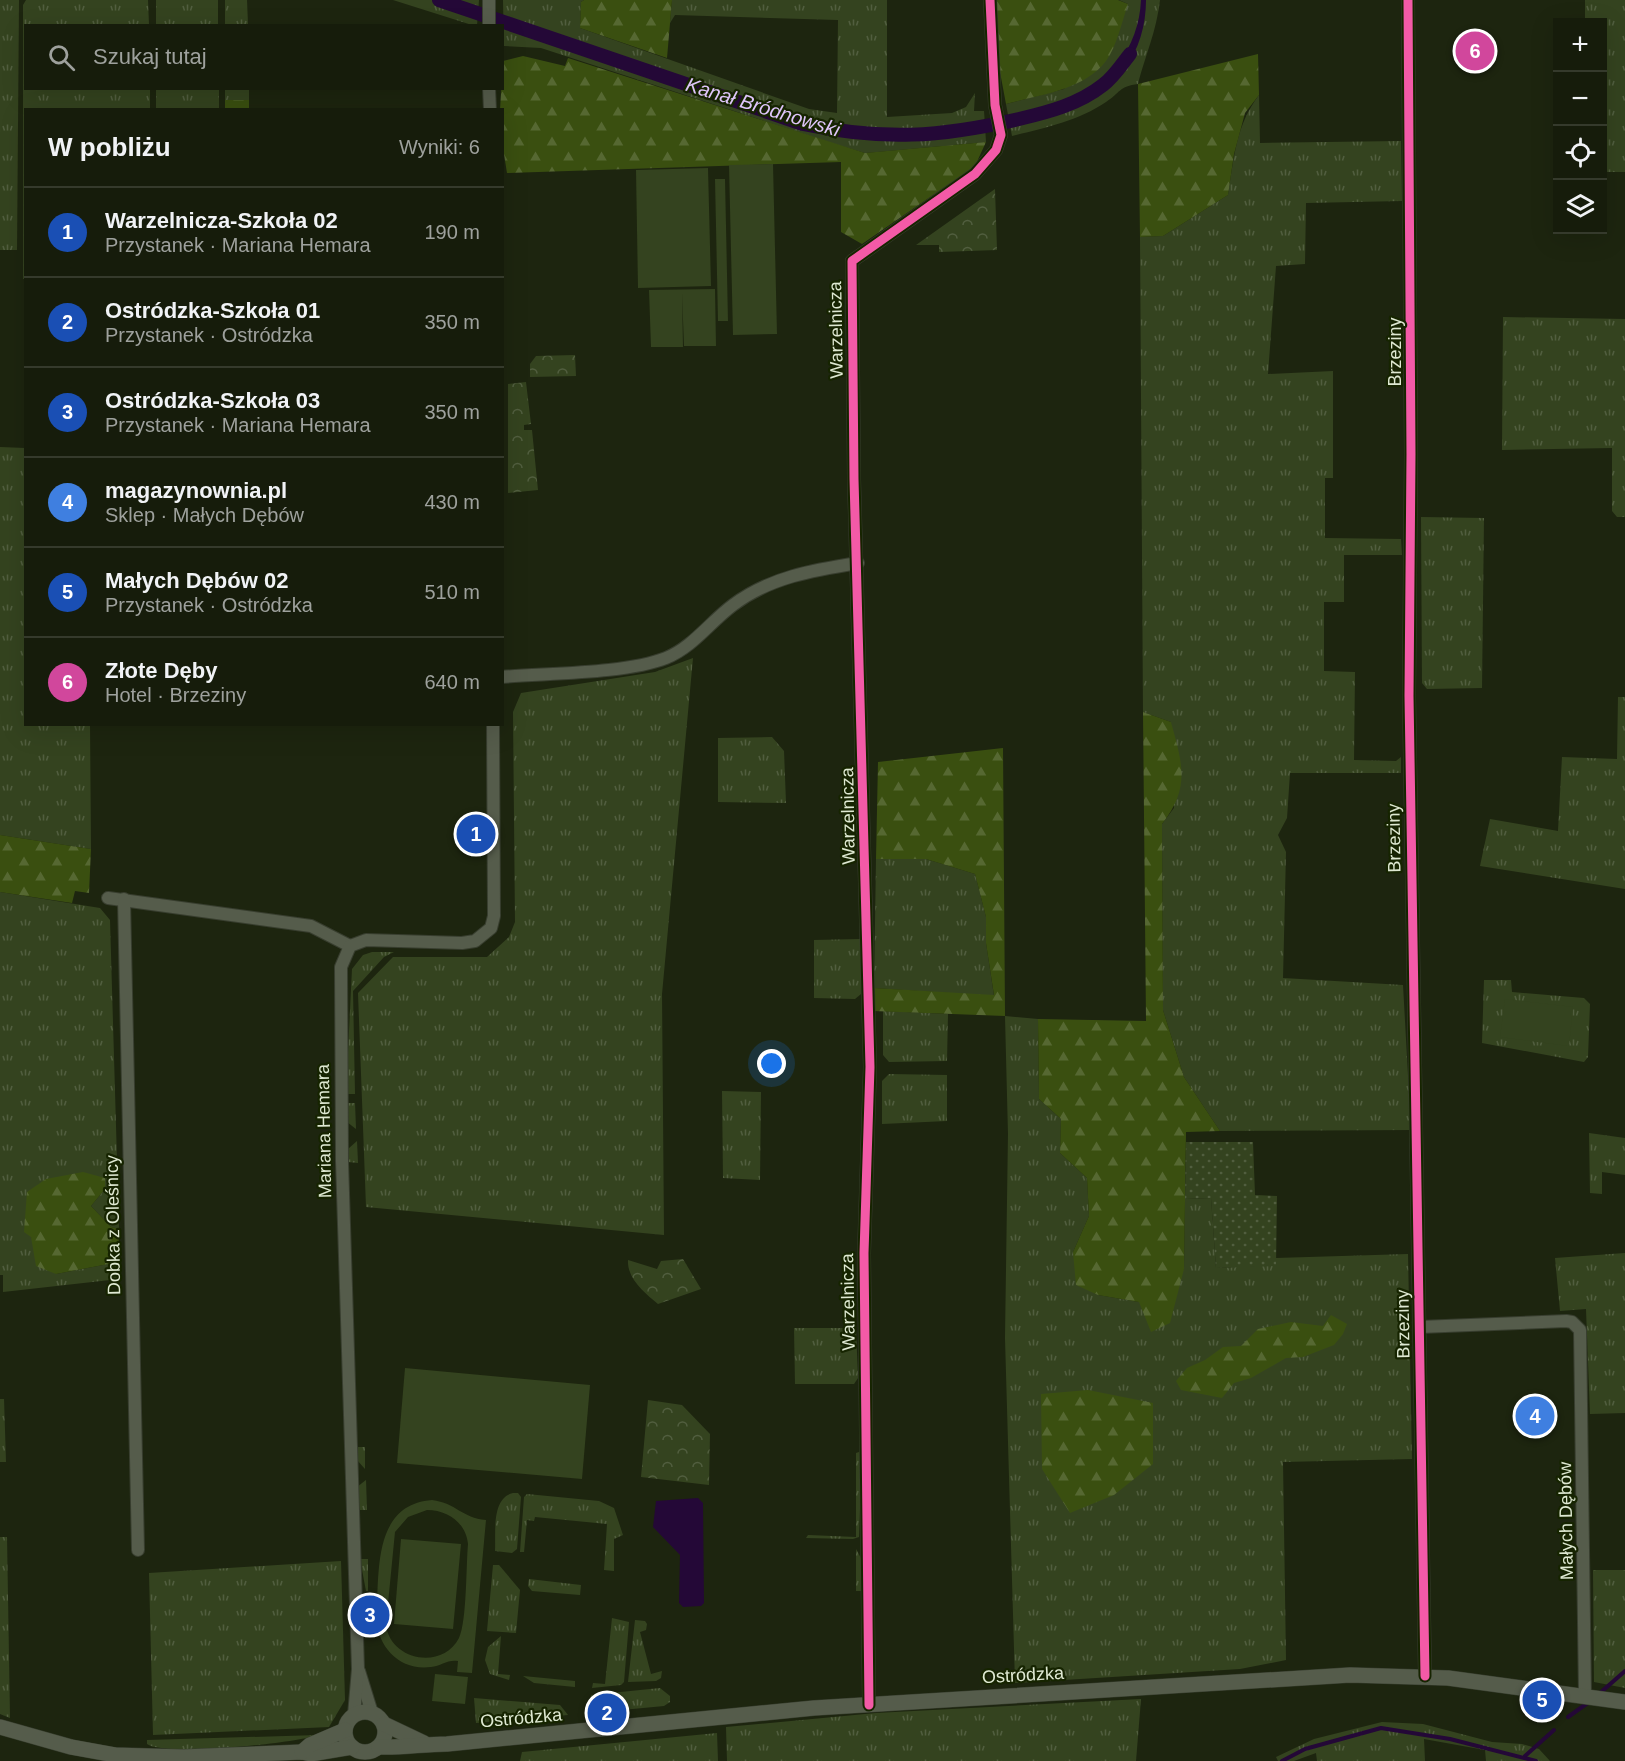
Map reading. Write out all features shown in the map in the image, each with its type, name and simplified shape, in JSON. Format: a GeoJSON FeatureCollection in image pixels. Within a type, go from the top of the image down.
{"type":"FeatureCollection","features":[{"type":"Feature","properties":{"kind":"street"},"geometry":{"type":"LineString","coordinates":[[489,0],[489,24]]}},
{"type":"Feature","properties":{"kind":"street","name":"Warzelnicza"},"geometry":{"type":"LineString","coordinates":[[869,1705],[864,1243],[870,1067],[852,261],[975,174],[996,150],[1001,135],[995,105],[990,0]]}},
{"type":"Feature","properties":{"kind":"street","name":"Brzeziny"},"geometry":{"type":"LineString","coordinates":[[1408,0],[1412,454],[1409,696],[1425,1676]]}},
{"type":"Feature","properties":{"kind":"street"},"geometry":{"type":"LineString","coordinates":[[489,90],[489,108]]}},
{"type":"Feature","properties":{"kind":"street"},"geometry":{"type":"LineString","coordinates":[[504,677],[621,667],[665,658],[689,644],[721,614],[748,594],[796,575],[858,563]]}},
{"type":"Feature","properties":{"kind":"street"},"geometry":{"type":"LineString","coordinates":[[108,898],[311,926],[350,946],[366,940],[462,943],[475,941],[491,928],[494,916],[493,726]]}},
{"type":"Feature","properties":{"kind":"street","name":"Dobka z Oleśnicy"},"geometry":{"type":"LineString","coordinates":[[124,899],[138,1550]]}},
{"type":"Feature","properties":{"kind":"street","name":"Mariana Hemara"},"geometry":{"type":"LineString","coordinates":[[350,946],[341,967],[340,989],[351,1501],[358,1670],[354,1715]]}},
{"type":"Feature","properties":{"kind":"street","name":"Małych Dębów"},"geometry":{"type":"LineString","coordinates":[[1420,1327],[1566,1321],[1578,1326],[1581,1337],[1585,1696]]}},
{"type":"Feature","properties":{"kind":"street","name":"Mariana Hemara"},"geometry":{"type":"LineString","coordinates":[[358,1670],[372,1713]]}},
{"type":"Feature","properties":{"kind":"street","name":"Ostródzka"},"geometry":{"type":"LineString","coordinates":[[379,1747],[413,1747],[424,1743],[447,1744],[613,1730],[869,1705],[1350,1675],[1425,1676],[1625,1702]]}},
{"type":"Feature","properties":{"kind":"street"},"geometry":{"type":"LineString","coordinates":[[0,1726],[71,1747],[137,1759],[302,1752],[311,1754],[352,1747],[369,1752],[379,1747],[385,1736],[384,1724],[372,1713],[354,1715],[345,1730],[346,1740],[352,1747]]}},
{"type":"Feature","properties":{"kind":"street","name":"Ostródzka"},"geometry":{"type":"LineString","coordinates":[[384,1724],[424,1743]]}},
{"type":"Feature","properties":{"kind":"street"},"geometry":{"type":"LineString","coordinates":[[302,1752],[310,1744],[345,1730]]}},
{"type":"Feature","properties":{"kind":"green space"},"geometry":{"type":"Polygon","coordinates":[[[0,0],[19,0],[17,250],[0,250],[0,0]]]}},
{"type":"Feature","properties":{"kind":"green space"},"geometry":{"type":"Polygon","coordinates":[[[26,0],[148,0],[149,24],[24,24],[24,90],[150,90],[150,108],[24,108],[24,279],[23,279],[23,5],[26,0]]]}},
{"type":"Feature","properties":{"kind":"green space"},"geometry":{"type":"Polygon","coordinates":[[[156,0],[218,0],[218,24],[156,24],[156,0]]]}},
{"type":"Feature","properties":{"kind":"green space"},"geometry":{"type":"Polygon","coordinates":[[[225,0],[247,0],[248,24],[225,24],[225,0]]]}},
{"type":"Feature","properties":{"kind":"green space"},"geometry":{"type":"Polygon","coordinates":[[[393,0],[479,0],[477,24],[469,24],[393,0]]]}},
{"type":"Feature","properties":{"kind":"green space"},"geometry":{"type":"Polygon","coordinates":[[[503,0],[584,0],[581,2],[580,28],[809,109],[837,113],[838,20],[675,15],[670,23],[672,0],[887,0],[887,117],[952,113],[966,107],[975,93],[974,111],[984,111],[986,142],[865,153],[541,48],[504,46],[503,0]]]}},
{"type":"Feature","properties":{"kind":"green space"},"geometry":{"type":"Polygon","coordinates":[[[584,0],[672,0],[667,58],[580,28],[581,2],[584,0]]]}},
{"type":"Feature","properties":{"kind":"green space"},"geometry":{"type":"Polygon","coordinates":[[[994,0],[1118,0],[1128,4],[1113,48],[1097,71],[1086,79],[1060,90],[1006,104],[994,40],[994,0]]]}},
{"type":"Feature","properties":{"kind":"green space"},"geometry":{"type":"Polygon","coordinates":[[[1119,0],[1160,0],[1138,84],[1123,88],[1095,109],[1072,119],[1012,136],[1006,104],[1064,89],[1128,4],[1119,0]]]}},
{"type":"Feature","properties":{"kind":"green space"},"geometry":{"type":"Polygon","coordinates":[[[1585,0],[1625,0],[1625,172],[1607,172],[1607,18],[1585,18],[1585,0]]]}},
{"type":"Feature","properties":{"kind":"green space"},"geometry":{"type":"Polygon","coordinates":[[[1258,54],[1259,95],[1245,113],[1234,154],[1228,195],[1163,236],[1140,237],[1138,84],[1258,54]]]}},
{"type":"Feature","properties":{"kind":"green space"},"geometry":{"type":"Polygon","coordinates":[[[523,56],[565,66],[568,58],[865,153],[986,142],[975,166],[862,244],[841,232],[841,162],[507,173],[504,154],[504,108],[500,108],[501,90],[504,90],[504,61],[523,56]]]}},
{"type":"Feature","properties":{"kind":"green space"},"geometry":{"type":"Polygon","coordinates":[[[156,90],[219,90],[219,108],[156,108],[156,90]]]}},
{"type":"Feature","properties":{"kind":"green space"},"geometry":{"type":"Polygon","coordinates":[[[225,90],[249,90],[249,100],[225,100],[225,90]]]}},
{"type":"Feature","properties":{"kind":"green space"},"geometry":{"type":"Polygon","coordinates":[[[1259,95],[1260,143],[1401,141],[1402,201],[1306,203],[1305,264],[1276,266],[1268,374],[1333,371],[1333,478],[1325,478],[1325,538],[1401,539],[1402,555],[1344,555],[1344,602],[1324,602],[1324,671],[1355,672],[1354,760],[1396,761],[1401,757],[1401,773],[1290,773],[1287,818],[1278,835],[1286,852],[1283,978],[1403,985],[1411,1130],[1220,1131],[1184,1077],[1163,1010],[1162,824],[1174,808],[1171,722],[1143,712],[1140,237],[1163,236],[1228,195],[1234,155],[1241,130],[1251,106],[1259,95]]]}},
{"type":"Feature","properties":{"kind":"green space"},"geometry":{"type":"Polygon","coordinates":[[[225,100],[249,100],[249,108],[225,108],[225,100]]]}},
{"type":"Feature","properties":{"kind":"green space"},"geometry":{"type":"Polygon","coordinates":[[[773,164],[777,334],[733,335],[729,165],[773,164]]]}},
{"type":"Feature","properties":{"kind":"green space"},"geometry":{"type":"Polygon","coordinates":[[[708,168],[711,286],[638,288],[636,170],[708,168]]]}},
{"type":"Feature","properties":{"kind":"green space"},"geometry":{"type":"Polygon","coordinates":[[[715,179],[725,179],[728,321],[718,321],[715,179]]]}},
{"type":"Feature","properties":{"kind":"green space"},"geometry":{"type":"Polygon","coordinates":[[[995,189],[997,250],[939,252],[939,245],[916,245],[995,189]]]}},
{"type":"Feature","properties":{"kind":"green space"},"geometry":{"type":"Polygon","coordinates":[[[715,289],[716,346],[684,346],[682,293],[683,347],[651,347],[649,290],[715,289]]]}},
{"type":"Feature","properties":{"kind":"green space"},"geometry":{"type":"Polygon","coordinates":[[[1503,317],[1625,319],[1625,517],[1617,517],[1612,511],[1612,448],[1502,450],[1503,317]]]}},
{"type":"Feature","properties":{"kind":"green space"},"geometry":{"type":"Polygon","coordinates":[[[575,355],[576,376],[530,377],[530,364],[536,356],[575,355]]]}},
{"type":"Feature","properties":{"kind":"green space"},"geometry":{"type":"Polygon","coordinates":[[[526,382],[531,424],[524,425],[524,430],[532,430],[538,490],[508,493],[508,384],[526,382]]]}},
{"type":"Feature","properties":{"kind":"green space"},"geometry":{"type":"Polygon","coordinates":[[[0,447],[24,448],[24,726],[90,726],[91,849],[0,835],[0,447]]]}},
{"type":"Feature","properties":{"kind":"green space"},"geometry":{"type":"Polygon","coordinates":[[[1421,517],[1484,518],[1482,688],[1427,689],[1422,683],[1421,517]]]}},
{"type":"Feature","properties":{"kind":"green space"},"geometry":{"type":"Polygon","coordinates":[[[693,658],[662,994],[664,1235],[366,1207],[358,993],[393,957],[487,957],[509,937],[515,922],[513,712],[521,693],[655,672],[693,658]]]}},
{"type":"Feature","properties":{"kind":"green space"},"geometry":{"type":"Polygon","coordinates":[[[1618,697],[1625,697],[1625,889],[1480,866],[1490,819],[1558,831],[1562,757],[1617,759],[1618,697]]]}},
{"type":"Feature","properties":{"kind":"green space"},"geometry":{"type":"Polygon","coordinates":[[[1143,712],[1171,722],[1182,774],[1177,798],[1162,824],[1163,1010],[1184,1077],[1220,1131],[1186,1132],[1184,1269],[1170,1323],[1151,1332],[1139,1302],[1098,1295],[1076,1285],[1073,1252],[1089,1216],[1087,1178],[1060,1153],[1061,1119],[1039,1099],[1038,1019],[1146,1021],[1143,712]]]}},
{"type":"Feature","properties":{"kind":"green space"},"geometry":{"type":"Polygon","coordinates":[[[772,737],[784,751],[786,803],[718,802],[718,738],[772,737]]]}},
{"type":"Feature","properties":{"kind":"green space"},"geometry":{"type":"Polygon","coordinates":[[[1003,748],[1005,1016],[873,1011],[874,988],[994,995],[986,943],[986,917],[975,874],[926,859],[876,859],[878,762],[1003,748]]]}},
{"type":"Feature","properties":{"kind":"green space"},"geometry":{"type":"Polygon","coordinates":[[[0,835],[91,849],[89,893],[75,891],[72,903],[0,892],[0,835]]]}},
{"type":"Feature","properties":{"kind":"green space"},"geometry":{"type":"Polygon","coordinates":[[[876,859],[926,859],[975,874],[986,917],[986,943],[994,996],[874,988],[876,859]]]}},
{"type":"Feature","properties":{"kind":"green space"},"geometry":{"type":"Polygon","coordinates":[[[0,892],[100,908],[110,920],[119,1229],[111,1227],[91,1206],[105,1189],[31,1237],[56,1274],[119,1262],[119,1279],[3,1292],[3,1275],[0,1275],[0,892]]]}},
{"type":"Feature","properties":{"kind":"green space"},"geometry":{"type":"Polygon","coordinates":[[[861,939],[861,994],[855,999],[814,998],[814,940],[861,939]]]}},
{"type":"Feature","properties":{"kind":"green space"},"geometry":{"type":"Polygon","coordinates":[[[372,952],[394,952],[384,957],[353,991],[355,1094],[346,1094],[352,969],[363,955],[372,952]]]}},
{"type":"Feature","properties":{"kind":"green space"},"geometry":{"type":"Polygon","coordinates":[[[1484,980],[1511,980],[1512,992],[1584,998],[1590,1004],[1588,1057],[1584,1062],[1482,1043],[1484,980]]]}},
{"type":"Feature","properties":{"kind":"green space"},"geometry":{"type":"Polygon","coordinates":[[[1505,999],[1573,1007],[1569,1046],[1500,1037],[1505,999]]]}},
{"type":"Feature","properties":{"kind":"green space"},"geometry":{"type":"Polygon","coordinates":[[[883,1011],[948,1014],[947,1061],[889,1062],[883,1055],[883,1011]]]}},
{"type":"Feature","properties":{"kind":"green space"},"geometry":{"type":"Polygon","coordinates":[[[1005,1016],[1038,1019],[1039,1099],[1061,1119],[1060,1153],[1087,1178],[1089,1216],[1073,1252],[1098,1295],[1139,1302],[1184,1269],[1185,1199],[1211,1198],[1216,1268],[1276,1265],[1276,1258],[1408,1254],[1412,1459],[1283,1462],[1286,1660],[1240,1669],[1015,1683],[1005,1338],[1008,1134],[1005,1016]]]}},
{"type":"Feature","properties":{"kind":"green space"},"geometry":{"type":"Polygon","coordinates":[[[889,1074],[947,1075],[947,1121],[882,1124],[882,1081],[889,1074]]]}},
{"type":"Feature","properties":{"kind":"green space"},"geometry":{"type":"Polygon","coordinates":[[[722,1091],[761,1092],[760,1180],[723,1178],[722,1091]]]}},
{"type":"Feature","properties":{"kind":"green space"},"geometry":{"type":"Polygon","coordinates":[[[347,1103],[355,1103],[356,1129],[347,1122],[347,1103]]]}},
{"type":"Feature","properties":{"kind":"green space"},"geometry":{"type":"Polygon","coordinates":[[[1589,1133],[1625,1138],[1625,1175],[1602,1172],[1602,1194],[1590,1193],[1589,1133]]]}},
{"type":"Feature","properties":{"kind":"green space"},"geometry":{"type":"Polygon","coordinates":[[[357,1141],[358,1163],[348,1162],[348,1149],[357,1141]]]}},
{"type":"Feature","properties":{"kind":"green space"},"geometry":{"type":"Polygon","coordinates":[[[1186,1142],[1253,1142],[1255,1195],[1277,1196],[1276,1266],[1216,1268],[1211,1198],[1185,1199],[1186,1142]]]}},
{"type":"Feature","properties":{"kind":"green space"},"geometry":{"type":"Polygon","coordinates":[[[83,1172],[105,1178],[105,1189],[91,1206],[111,1227],[119,1229],[119,1262],[56,1274],[36,1266],[31,1237],[24,1232],[27,1192],[46,1179],[83,1172]]]}},
{"type":"Feature","properties":{"kind":"green space"},"geometry":{"type":"Polygon","coordinates":[[[1625,1253],[1625,1413],[1590,1414],[1586,1309],[1560,1311],[1555,1258],[1625,1253]]]}},
{"type":"Feature","properties":{"kind":"green space"},"geometry":{"type":"Polygon","coordinates":[[[683,1259],[701,1289],[658,1304],[638,1285],[628,1267],[628,1260],[657,1269],[661,1261],[683,1259]]]}},
{"type":"Feature","properties":{"kind":"green space"},"geometry":{"type":"Polygon","coordinates":[[[1331,1315],[1347,1324],[1343,1334],[1334,1345],[1303,1357],[1286,1358],[1251,1378],[1234,1383],[1222,1398],[1181,1390],[1176,1381],[1187,1368],[1205,1360],[1223,1347],[1241,1346],[1258,1329],[1291,1322],[1323,1326],[1331,1315]]]}},
{"type":"Feature","properties":{"kind":"green space"},"geometry":{"type":"Polygon","coordinates":[[[794,1328],[856,1328],[858,1378],[854,1384],[795,1384],[794,1328]]]}},
{"type":"Feature","properties":{"kind":"green space"},"geometry":{"type":"Polygon","coordinates":[[[405,1368],[590,1385],[582,1479],[397,1463],[405,1368]]]}},
{"type":"Feature","properties":{"kind":"green space"},"geometry":{"type":"Polygon","coordinates":[[[1088,1390],[1153,1403],[1153,1464],[1114,1495],[1070,1513],[1042,1469],[1041,1394],[1088,1390]]]}},
{"type":"Feature","properties":{"kind":"green space"},"geometry":{"type":"Polygon","coordinates":[[[0,1399],[4,1399],[6,1462],[0,1462],[0,1399]]]}},
{"type":"Feature","properties":{"kind":"green space"},"geometry":{"type":"Polygon","coordinates":[[[648,1400],[682,1405],[710,1434],[709,1485],[641,1477],[648,1400]]]}},
{"type":"Feature","properties":{"kind":"green space"},"geometry":{"type":"Polygon","coordinates":[[[356,1447],[365,1447],[365,1469],[357,1460],[356,1447]]]}},
{"type":"Feature","properties":{"kind":"green space"},"geometry":{"type":"Polygon","coordinates":[[[862,1451],[859,1537],[853,1539],[806,1538],[808,1535],[856,1537],[856,1453],[862,1451]]]}},
{"type":"Feature","properties":{"kind":"green space"},"geometry":{"type":"Polygon","coordinates":[[[366,1480],[367,1510],[358,1510],[357,1487],[366,1480]]]}},
{"type":"Feature","properties":{"kind":"green space"},"geometry":{"type":"Polygon","coordinates":[[[518,1493],[521,1497],[517,1549],[512,1553],[495,1551],[498,1509],[506,1496],[518,1493]]]}},
{"type":"Feature","properties":{"kind":"green space"},"geometry":{"type":"Polygon","coordinates":[[[527,1494],[599,1501],[614,1508],[623,1535],[614,1539],[614,1571],[604,1570],[607,1524],[535,1517],[534,1521],[527,1520],[524,1552],[520,1552],[524,1497],[527,1494]]]}},
{"type":"Feature","properties":{"kind":"green space"},"geometry":{"type":"Polygon","coordinates":[[[432,1500],[447,1504],[478,1519],[486,1520],[472,1673],[457,1672],[458,1661],[420,1667],[401,1661],[387,1648],[378,1630],[376,1620],[379,1564],[383,1545],[389,1528],[398,1515],[412,1505],[432,1500]],[[427,1510],[408,1517],[395,1532],[386,1624],[389,1636],[396,1646],[417,1657],[429,1658],[441,1655],[451,1648],[462,1630],[468,1544],[464,1530],[455,1519],[427,1510]]]}},
{"type":"Feature","properties":{"kind":"green space"},"geometry":{"type":"Polygon","coordinates":[[[0,1537],[7,1537],[10,1718],[0,1714],[0,1537]]]}},
{"type":"Feature","properties":{"kind":"green space"},"geometry":{"type":"Polygon","coordinates":[[[401,1539],[461,1544],[453,1629],[394,1624],[401,1539]]]}},
{"type":"Feature","properties":{"kind":"green space"},"geometry":{"type":"Polygon","coordinates":[[[856,1549],[862,1560],[862,1591],[856,1591],[856,1549]]]}},
{"type":"Feature","properties":{"kind":"green space"},"geometry":{"type":"Polygon","coordinates":[[[360,1559],[368,1559],[368,1591],[366,1591],[360,1559]]]}},
{"type":"Feature","properties":{"kind":"green space"},"geometry":{"type":"Polygon","coordinates":[[[341,1561],[345,1700],[329,1727],[153,1735],[149,1573],[341,1561]]]}},
{"type":"Feature","properties":{"kind":"green space"},"geometry":{"type":"Polygon","coordinates":[[[493,1565],[499,1565],[520,1590],[516,1633],[487,1631],[493,1565]]]}},
{"type":"Feature","properties":{"kind":"green space"},"geometry":{"type":"Polygon","coordinates":[[[1593,1570],[1625,1570],[1625,1688],[1594,1682],[1593,1570]]]}},
{"type":"Feature","properties":{"kind":"green space"},"geometry":{"type":"Polygon","coordinates":[[[529,1579],[581,1585],[580,1595],[532,1591],[528,1586],[529,1579]]]}},
{"type":"Feature","properties":{"kind":"green space"},"geometry":{"type":"Polygon","coordinates":[[[612,1618],[629,1622],[624,1682],[621,1685],[592,1688],[593,1683],[605,1684],[612,1618]]]}},
{"type":"Feature","properties":{"kind":"green space"},"geometry":{"type":"Polygon","coordinates":[[[635,1620],[645,1621],[647,1624],[646,1630],[640,1632],[651,1674],[662,1671],[661,1678],[656,1681],[628,1682],[635,1620]]]}},
{"type":"Feature","properties":{"kind":"green space"},"geometry":{"type":"Polygon","coordinates":[[[501,1636],[498,1674],[510,1675],[509,1680],[490,1674],[485,1660],[488,1647],[501,1636]]]}},
{"type":"Feature","properties":{"kind":"green space"},"geometry":{"type":"Polygon","coordinates":[[[435,1674],[468,1677],[465,1704],[432,1701],[435,1674]]]}},
{"type":"Feature","properties":{"kind":"green space"},"geometry":{"type":"Polygon","coordinates":[[[523,1676],[575,1681],[575,1687],[534,1683],[523,1676]]]}},
{"type":"Feature","properties":{"kind":"green space"},"geometry":{"type":"Polygon","coordinates":[[[660,1688],[670,1696],[670,1702],[664,1706],[590,1713],[591,1695],[660,1688]]]}},
{"type":"Feature","properties":{"kind":"green space"},"geometry":{"type":"Polygon","coordinates":[[[474,1698],[560,1705],[568,1715],[476,1723],[474,1698]]]}},
{"type":"Feature","properties":{"kind":"green space"},"geometry":{"type":"Polygon","coordinates":[[[1141,1699],[1136,1761],[727,1761],[726,1727],[876,1713],[1141,1699]]]}},
{"type":"Feature","properties":{"kind":"green space"},"geometry":{"type":"Polygon","coordinates":[[[1382,1722],[1423,1724],[1492,1742],[1522,1744],[1539,1749],[1550,1761],[1486,1761],[1485,1750],[1424,1739],[1425,1761],[1317,1761],[1316,1753],[1294,1761],[1278,1761],[1276,1757],[1314,1739],[1382,1722]]]}},
{"type":"Feature","properties":{"kind":"green space"},"geometry":{"type":"Polygon","coordinates":[[[717,1733],[718,1761],[520,1761],[522,1752],[717,1733]]]}},
{"type":"Feature","properties":{"kind":"green space"},"geometry":{"type":"Polygon","coordinates":[[[319,1735],[285,1742],[203,1749],[158,1748],[147,1744],[147,1740],[319,1735]]]}},
{"type":"Feature","properties":{"kind":"shaded area"},"geometry":{"type":"Polygon","coordinates":[[[1141,0],[1146,0],[1143,28],[1134,54],[1124,69],[1118,65],[1134,34],[1141,0]]]}},
{"type":"Feature","properties":{"kind":"shaded area"},"geometry":{"type":"Polygon","coordinates":[[[698,1498],[703,1503],[704,1603],[701,1606],[683,1607],[679,1603],[680,1555],[653,1527],[656,1501],[698,1498]]]}},
{"type":"Feature","properties":{"kind":"waterway","name":"Kanał Bródnowski"},"geometry":{"type":"LineString","coordinates":[[439,0],[803,124],[860,133],[886,135],[937,133],[990,125],[1041,113],[1074,102],[1094,92],[1111,78],[1130,54]]}},
{"type":"Feature","properties":{"kind":"waterway"},"geometry":{"type":"LineString","coordinates":[[1600,1693],[1625,1671]]}},
{"type":"Feature","properties":{"kind":"waterway"},"geometry":{"type":"LineString","coordinates":[[1568,1717],[1589,1702]]}},
{"type":"Feature","properties":{"kind":"waterway"},"geometry":{"type":"LineString","coordinates":[[1282,1761],[1305,1749],[1381,1728],[1450,1739],[1536,1761]]}},
{"type":"Feature","properties":{"kind":"waterway"},"geometry":{"type":"LineString","coordinates":[[1525,1756],[1554,1730]]}},
{"type":"Feature","properties":{"kind":"cycle path"},"geometry":{"type":"LineString","coordinates":[[869,1705],[864,1253],[870,1067],[854,479],[852,261],[975,174],[996,150],[1001,135],[995,105],[990,0]]}},
{"type":"Feature","properties":{"kind":"cycle path"},"geometry":{"type":"LineString","coordinates":[[1408,0],[1411,454],[1409,696],[1425,1676]]}},
{"type":"Feature","properties":{"kind":"place","name":"Złote Dęby"},"geometry":{"type":"Point","coordinates":[1475,51]}},
{"type":"Feature","properties":{"kind":"place","name":"Warzelnicza-Szkoła 02"},"geometry":{"type":"Point","coordinates":[476,834]}},
{"type":"Feature","properties":{"kind":"place","name":"magazynownia.pl"},"geometry":{"type":"Point","coordinates":[1535,1416]}},
{"type":"Feature","properties":{"kind":"place","name":"Ostródzka-Szkoła 03"},"geometry":{"type":"Point","coordinates":[370,1615]}},
{"type":"Feature","properties":{"kind":"place","name":"Małych Dębów 02"},"geometry":{"type":"Point","coordinates":[1542,1700]}},
{"type":"Feature","properties":{"kind":"place","name":"Ostródzka-Szkoła 01"},"geometry":{"type":"Point","coordinates":[607,1713]}}]}
